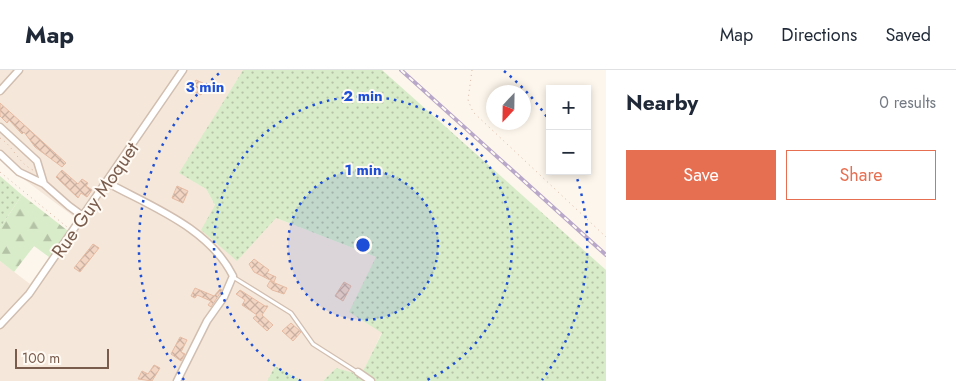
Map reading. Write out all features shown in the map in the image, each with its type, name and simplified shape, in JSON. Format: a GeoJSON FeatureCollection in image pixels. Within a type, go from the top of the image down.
{"type":"FeatureCollection","features":[{"type":"Feature","properties":{"kind":"street"},"geometry":{"type":"LineString","coordinates":[[0,91],[19,70]]}},
{"type":"Feature","properties":{"kind":"street","name":"Rue Guy Moquet"},"geometry":{"type":"LineString","coordinates":[[0,325],[29,294],[84,217],[183,70]]}},
{"type":"Feature","properties":{"kind":"street"},"geometry":{"type":"LineString","coordinates":[[0,127],[37,162],[44,184]]}},
{"type":"Feature","properties":{"kind":"street"},"geometry":{"type":"LineString","coordinates":[[0,154],[19,172],[44,184],[68,206],[84,217]]}},
{"type":"Feature","properties":{"kind":"street"},"geometry":{"type":"LineString","coordinates":[[108,182],[175,219],[209,244],[228,266],[233,276],[224,297],[207,321],[177,381]]}},
{"type":"Feature","properties":{"kind":"street"},"geometry":{"type":"LineString","coordinates":[[358,372],[370,381]]}},
{"type":"Feature","properties":{"kind":"lane"},"geometry":{"type":"LineString","coordinates":[[233,276],[291,313],[313,344],[358,372]]}},
{"type":"Feature","properties":{"kind":"path"},"geometry":{"type":"LineString","coordinates":[[472,70],[468,100],[473,112],[606,237]]}},
{"type":"Feature","properties":{"kind":"path"},"geometry":{"type":"LineString","coordinates":[[0,138],[26,167],[41,170]]}},
{"type":"Feature","properties":{"kind":"path"},"geometry":{"type":"LineString","coordinates":[[0,172],[73,232]]}},
{"type":"Feature","properties":{"kind":"shaded area"},"geometry":{"type":"Polygon","coordinates":[[[0,70],[243,70],[180,173],[206,189],[215,205],[276,218],[376,257],[382,332],[361,376],[336,368],[323,381],[302,381],[275,366],[267,381],[0,381],[0,261],[30,284],[77,219],[21,177],[0,157],[0,70]]]}},
{"type":"Feature","properties":{"kind":"green space"},"geometry":{"type":"Polygon","coordinates":[[[243,70],[382,70],[606,270],[606,381],[323,381],[336,368],[361,375],[382,333],[349,312],[376,257],[276,218],[237,261],[201,230],[215,205],[206,189],[179,173],[243,70]]]}},
{"type":"Feature","properties":{"kind":"green space"},"geometry":{"type":"Polygon","coordinates":[[[0,176],[22,195],[0,228],[0,176]]]}},
{"type":"Feature","properties":{"kind":"green space"},"geometry":{"type":"Polygon","coordinates":[[[22,195],[68,231],[49,257],[34,246],[14,272],[0,261],[0,228],[22,195]]]}},
{"type":"Feature","properties":{"kind":"green space"},"geometry":{"type":"Polygon","coordinates":[[[275,366],[302,381],[267,381],[275,366]]]}},
{"type":"Feature","properties":{"kind":"building"},"geometry":{"type":"Polygon","coordinates":[[[196,80],[203,83],[202,86],[205,88],[201,95],[190,89],[196,80]]]}},
{"type":"Feature","properties":{"kind":"building"},"geometry":{"type":"Polygon","coordinates":[[[0,103],[66,163],[62,167],[35,147],[24,132],[22,134],[9,120],[7,123],[0,116],[0,103]]]}},
{"type":"Feature","properties":{"kind":"building"},"geometry":{"type":"Polygon","coordinates":[[[62,170],[78,184],[82,179],[88,183],[86,186],[92,190],[87,197],[81,193],[78,198],[56,177],[62,170]]]}},
{"type":"Feature","properties":{"kind":"building"},"geometry":{"type":"Polygon","coordinates":[[[177,186],[188,191],[183,203],[172,198],[177,186]]]}},
{"type":"Feature","properties":{"kind":"building"},"geometry":{"type":"Polygon","coordinates":[[[93,244],[99,248],[80,272],[74,268],[93,244]]]}},
{"type":"Feature","properties":{"kind":"building"},"geometry":{"type":"Polygon","coordinates":[[[254,259],[269,270],[267,273],[276,277],[274,282],[254,272],[249,264],[254,259]]]}},
{"type":"Feature","properties":{"kind":"building"},"geometry":{"type":"Polygon","coordinates":[[[270,281],[287,288],[284,294],[267,286],[270,281]]]}},
{"type":"Feature","properties":{"kind":"building"},"geometry":{"type":"Polygon","coordinates":[[[344,282],[351,286],[343,301],[335,296],[344,282]]]}},
{"type":"Feature","properties":{"kind":"building"},"geometry":{"type":"Polygon","coordinates":[[[195,288],[214,296],[220,289],[222,290],[211,307],[208,305],[211,301],[197,295],[195,298],[191,296],[195,288]]]}},
{"type":"Feature","properties":{"kind":"building"},"geometry":{"type":"Polygon","coordinates":[[[240,290],[268,306],[262,315],[273,325],[267,331],[253,318],[257,315],[242,305],[245,300],[236,294],[240,290]]]}},
{"type":"Feature","properties":{"kind":"building"},"geometry":{"type":"Polygon","coordinates":[[[291,323],[301,332],[293,341],[282,331],[291,323]]]}},
{"type":"Feature","properties":{"kind":"building"},"geometry":{"type":"Polygon","coordinates":[[[180,337],[187,340],[181,352],[185,354],[181,361],[171,354],[180,337]]]}},
{"type":"Feature","properties":{"kind":"building"},"geometry":{"type":"Polygon","coordinates":[[[154,365],[160,368],[152,381],[138,379],[142,371],[148,374],[154,365]]]}},
{"type":"Feature","properties":{"kind":"railway"},"geometry":{"type":"LineString","coordinates":[[401,70],[606,255]]}}]}
